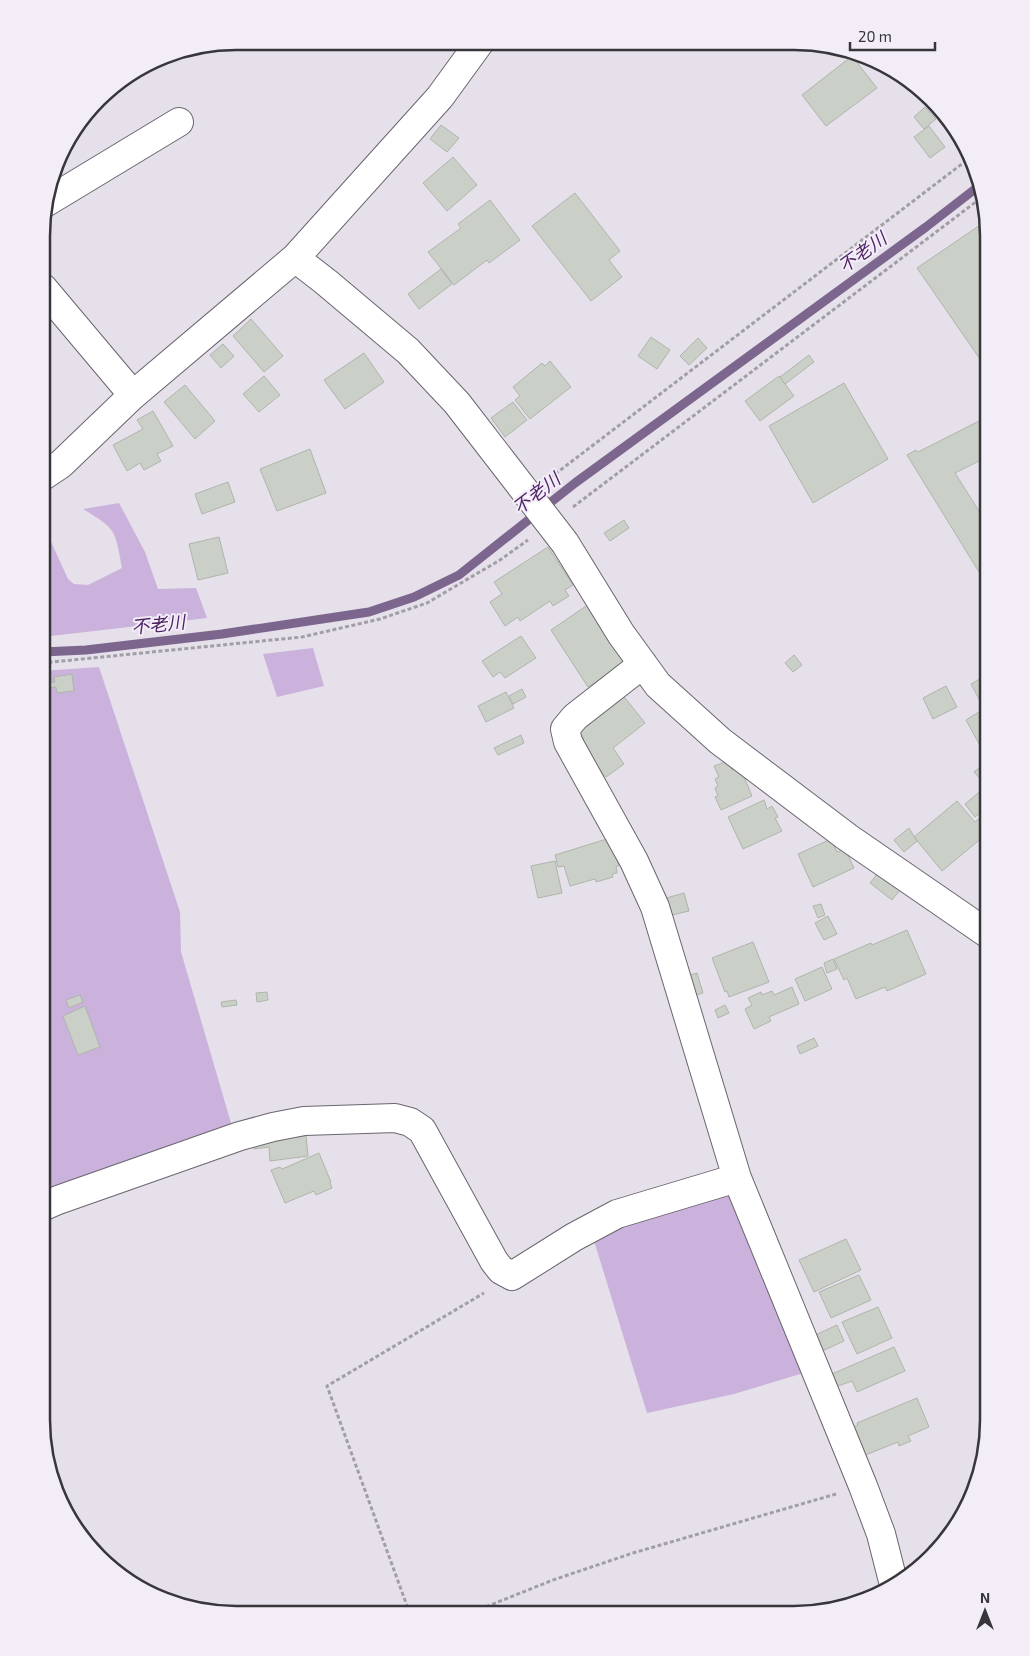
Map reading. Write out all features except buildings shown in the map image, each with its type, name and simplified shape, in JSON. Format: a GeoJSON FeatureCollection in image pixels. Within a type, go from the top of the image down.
{"type":"FeatureCollection","features":[{"type":"Feature","properties":{"kind":"street"},"geometry":{"type":"LineString","coordinates":[[50,471],[61,464],[134,396],[295,258],[440,97],[474,50]]}},
{"type":"Feature","properties":{"kind":"street"},"geometry":{"type":"LineString","coordinates":[[54,197],[179,122]]}},
{"type":"Feature","properties":{"kind":"street"},"geometry":{"type":"LineString","coordinates":[[295,258],[408,351],[538,487],[549,524],[565,543],[621,634],[658,685],[720,741],[847,837],[980,928]]}},
{"type":"Feature","properties":{"kind":"street"},"geometry":{"type":"LineString","coordinates":[[50,296],[134,396]]}},
{"type":"Feature","properties":{"kind":"street"},"geometry":{"type":"LineString","coordinates":[[644,664],[575,717],[565,729],[568,742],[634,861],[655,907],[737,1178],[863,1486],[881,1534],[892,1578]]}},
{"type":"Feature","properties":{"kind":"street"},"geometry":{"type":"LineString","coordinates":[[50,1204],[231,1139],[273,1127],[304,1122],[395,1118],[410,1122],[422,1130],[494,1261],[501,1270],[512,1276],[574,1236],[618,1214],[737,1178]]}},
{"type":"Feature","properties":{"kind":"path"},"geometry":{"type":"LineString","coordinates":[[538,487],[965,162]]}},
{"type":"Feature","properties":{"kind":"path"},"geometry":{"type":"LineString","coordinates":[[50,662],[302,637],[380,620],[427,603],[500,560],[976,202]]}},
{"type":"Feature","properties":{"kind":"path"},"geometry":{"type":"LineString","coordinates":[[407,1606],[327,1386],[512,1276]]}},
{"type":"Feature","properties":{"kind":"path"},"geometry":{"type":"LineString","coordinates":[[488,1606],[553,1580],[633,1553],[863,1486]]}},
{"type":"Feature","properties":{"kind":"shaded area"},"geometry":{"type":"Polygon","coordinates":[[[119,503],[145,552],[158,589],[196,588],[207,618],[50,636],[50,540],[68,579],[74,584],[88,585],[122,568],[118,545],[112,531],[102,521],[83,509],[119,503]]]}},
{"type":"Feature","properties":{"kind":"shaded area"},"geometry":{"type":"Polygon","coordinates":[[[313,648],[324,686],[277,697],[263,654],[313,648]]]}},
{"type":"Feature","properties":{"kind":"shaded area"},"geometry":{"type":"Polygon","coordinates":[[[99,667],[180,912],[181,952],[231,1123],[223,1132],[54,1192],[50,1191],[50,670],[99,667]]]}},
{"type":"Feature","properties":{"kind":"shaded area"},"geometry":{"type":"Polygon","coordinates":[[[730,1189],[807,1372],[734,1394],[647,1413],[591,1231],[730,1189]]]}},
{"type":"Feature","properties":{"kind":"waterway","name":"不老川"},"geometry":{"type":"LineString","coordinates":[[50,652],[86,650],[222,634],[369,612],[414,597],[459,575],[575,483],[926,227],[974,190]]}}]}
